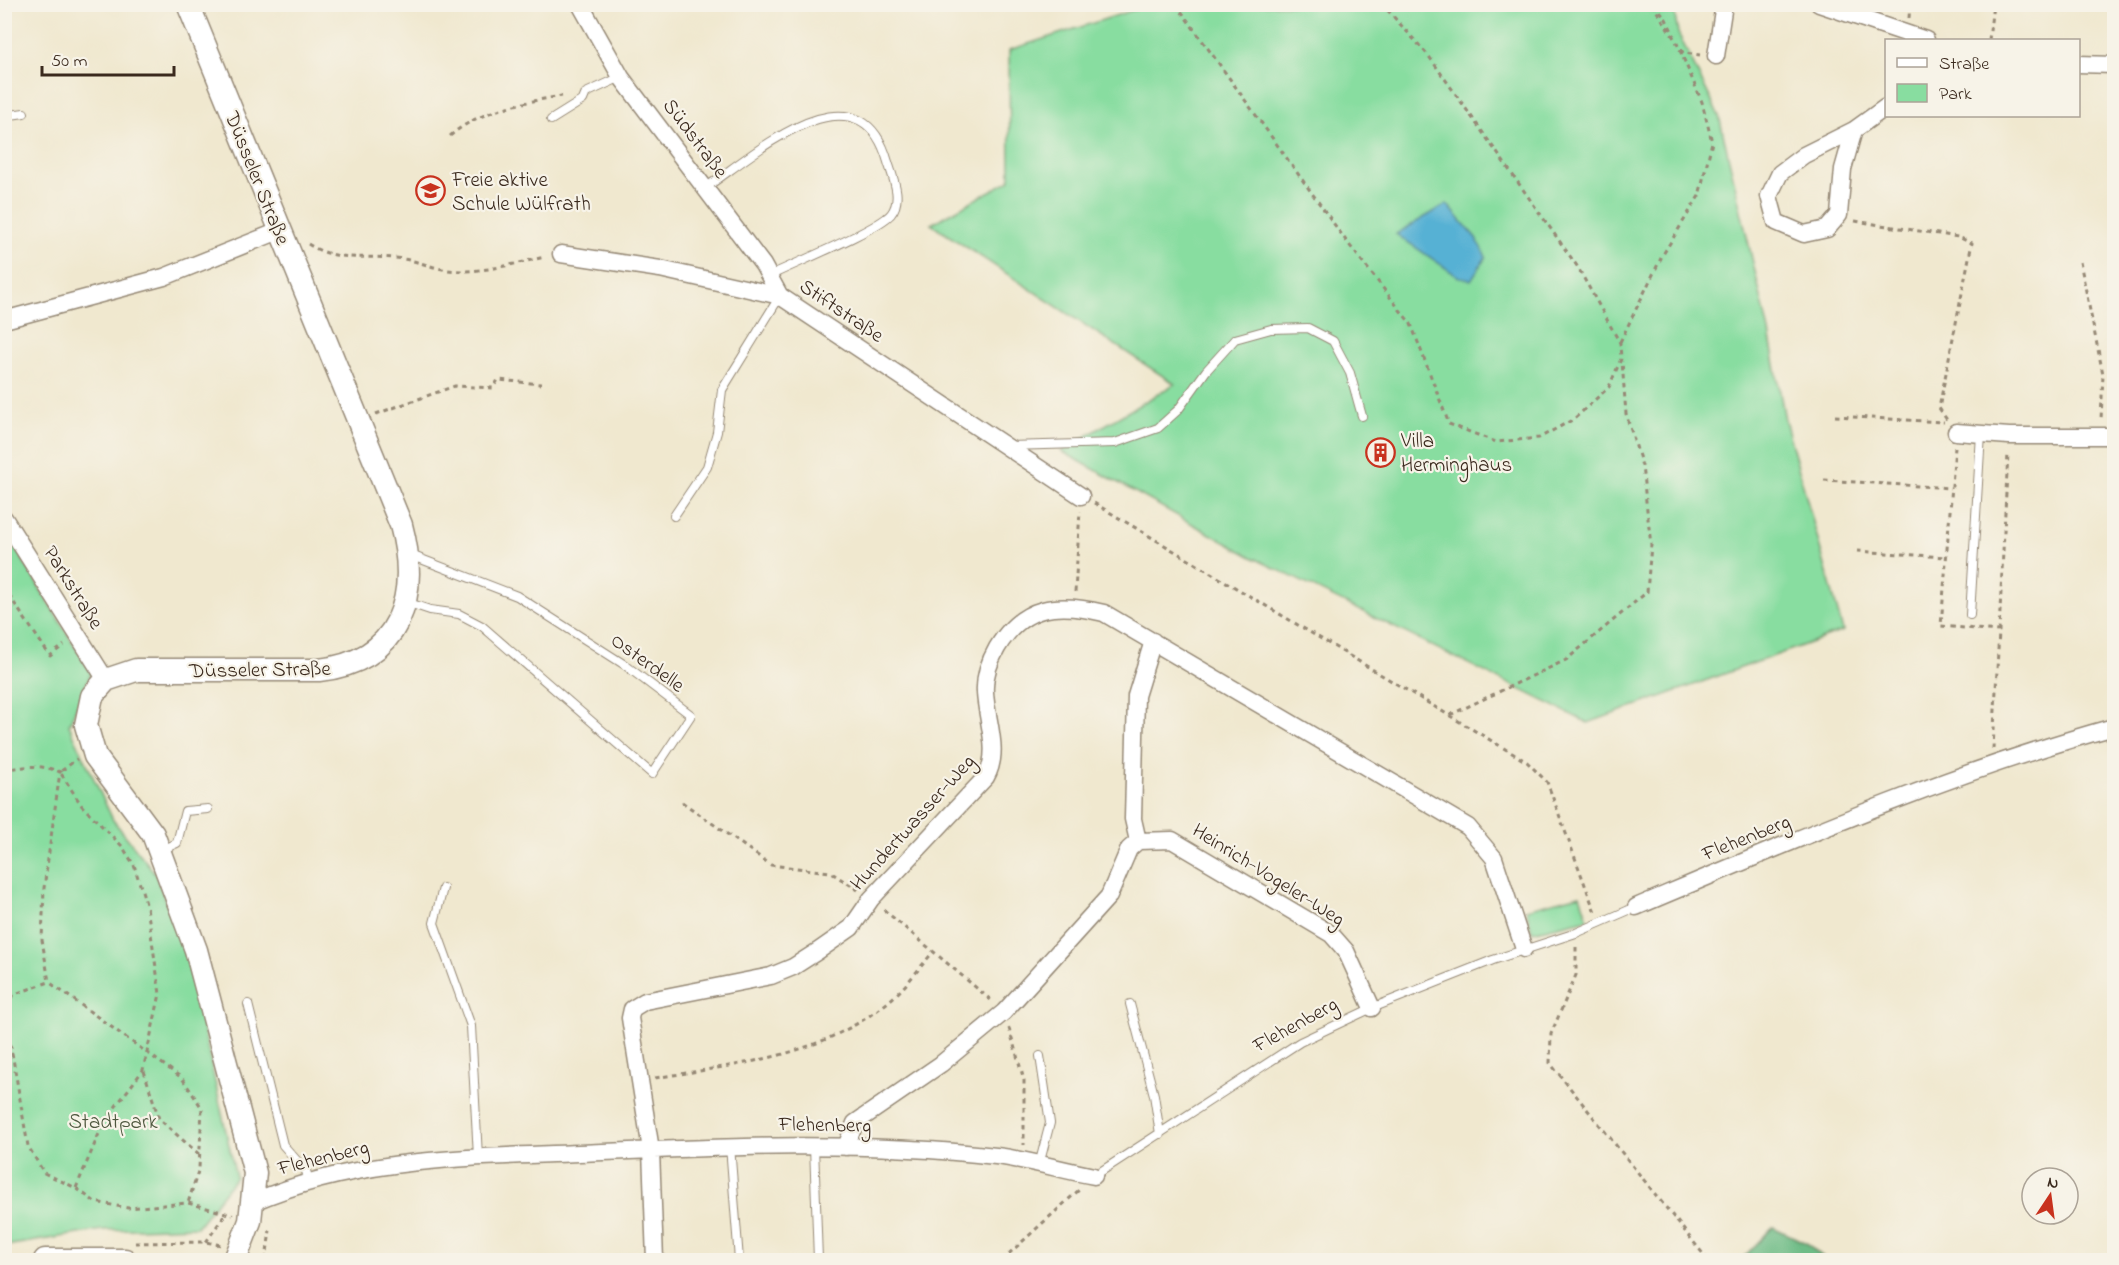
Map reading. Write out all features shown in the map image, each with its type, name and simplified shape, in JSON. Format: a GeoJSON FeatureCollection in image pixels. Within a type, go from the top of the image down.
{"type":"FeatureCollection","features":[{"type":"Feature","properties":{"kind":"main road","name":"Düsseler Straße"},"geometry":{"type":"LineString","coordinates":[[105,680],[136,670],[340,668],[358,662],[375,650],[397,623],[406,602],[408,554],[400,525],[188,4]]}},
{"type":"Feature","properties":{"kind":"main road"},"geometry":{"type":"LineString","coordinates":[[105,680],[92,696],[86,725],[95,756],[153,834],[196,950],[255,1173],[250,1221],[235,1260]]}},
{"type":"Feature","properties":{"kind":"main road"},"geometry":{"type":"LineString","coordinates":[[45,1260],[125,1252]]}},
{"type":"Feature","properties":{"kind":"street","name":"Südstraße"},"geometry":{"type":"LineString","coordinates":[[580,4],[621,77],[769,276],[780,296]]}},
{"type":"Feature","properties":{"kind":"street"},"geometry":{"type":"LineString","coordinates":[[1716,56],[1724,4]]}},
{"type":"Feature","properties":{"kind":"street"},"geometry":{"type":"LineString","coordinates":[[1819,4],[1923,39]]}},
{"type":"Feature","properties":{"kind":"street"},"geometry":{"type":"LineString","coordinates":[[2080,64],[2115,65]]}},
{"type":"Feature","properties":{"kind":"street"},"geometry":{"type":"LineString","coordinates":[[1854,129],[1843,169],[1839,215],[1827,229],[1804,234],[1776,222],[1768,196],[1780,173],[1804,154],[1854,129],[1885,108]]}},
{"type":"Feature","properties":{"kind":"street"},"geometry":{"type":"LineString","coordinates":[[4,320],[164,277],[283,240]]}},
{"type":"Feature","properties":{"kind":"street","name":"Stiftstraße"},"geometry":{"type":"LineString","coordinates":[[561,254],[660,269],[780,296],[1081,496]]}},
{"type":"Feature","properties":{"kind":"street"},"geometry":{"type":"LineString","coordinates":[[1956,432],[2009,436],[2108,436]]}},
{"type":"Feature","properties":{"kind":"street","name":"Parkstraße"},"geometry":{"type":"LineString","coordinates":[[4,518],[105,680]]}},
{"type":"Feature","properties":{"kind":"street","name":"Hundertwasser-Weg"},"geometry":{"type":"LineString","coordinates":[[655,1260],[651,1150],[630,1018],[632,1010],[638,1003],[750,981],[793,967],[851,928],[871,899],[986,777],[993,765],[985,691],[986,670],[1007,632],[1023,617],[1041,610],[1074,606],[1104,613],[1468,827],[1494,858],[1524,949]]}},
{"type":"Feature","properties":{"kind":"street"},"geometry":{"type":"LineString","coordinates":[[846,1147],[855,1123],[941,1064],[1005,1012],[1109,896],[1130,849],[1138,840],[1133,819],[1136,696],[1152,641]]}},
{"type":"Feature","properties":{"kind":"street","name":"Flehenberg"},"geometry":{"type":"LineString","coordinates":[[1636,907],[1757,856],[1992,765],[2115,727]]}},
{"type":"Feature","properties":{"kind":"street","name":"Heinrich-Vogeler-Weg"},"geometry":{"type":"LineString","coordinates":[[1138,840],[1172,840],[1331,934],[1346,951],[1372,1008]]}},
{"type":"Feature","properties":{"kind":"street","name":"Flehenberg"},"geometry":{"type":"LineString","coordinates":[[253,1202],[309,1181],[394,1163],[730,1146],[814,1145],[998,1156],[1094,1176]]}},
{"type":"Feature","properties":{"kind":"lane"},"geometry":{"type":"LineString","coordinates":[[551,120],[583,100],[586,93],[621,77]]}},
{"type":"Feature","properties":{"kind":"lane"},"geometry":{"type":"LineString","coordinates":[[4,116],[24,113]]}},
{"type":"Feature","properties":{"kind":"lane"},"geometry":{"type":"LineString","coordinates":[[705,188],[796,126],[816,118],[842,114],[855,118],[875,130],[883,143],[897,195],[895,208],[889,216],[860,232],[769,276]]}},
{"type":"Feature","properties":{"kind":"lane"},"geometry":{"type":"LineString","coordinates":[[674,516],[707,467],[717,432],[722,390],[780,296]]}},
{"type":"Feature","properties":{"kind":"lane"},"geometry":{"type":"LineString","coordinates":[[1005,446],[1115,443],[1158,428],[1178,410],[1206,371],[1235,339],[1271,329],[1308,328],[1333,340],[1350,373],[1362,416]]}},
{"type":"Feature","properties":{"kind":"lane"},"geometry":{"type":"LineString","coordinates":[[1970,615],[1981,434]]}},
{"type":"Feature","properties":{"kind":"lane","name":"Osterdelle"},"geometry":{"type":"LineString","coordinates":[[406,602],[430,610],[459,614],[482,626],[652,774],[691,715],[625,665],[516,596],[408,554]]}},
{"type":"Feature","properties":{"kind":"lane"},"geometry":{"type":"LineString","coordinates":[[159,851],[177,843],[185,812],[208,809]]}},
{"type":"Feature","properties":{"kind":"lane"},"geometry":{"type":"LineString","coordinates":[[443,888],[434,923],[471,1026],[478,1157]]}},
{"type":"Feature","properties":{"kind":"lane","name":"Flehenberg"},"geometry":{"type":"LineString","coordinates":[[1094,1176],[1300,1042],[1372,1008],[1524,949],[1576,933],[1636,907]]}},
{"type":"Feature","properties":{"kind":"lane"},"geometry":{"type":"LineString","coordinates":[[248,1004],[283,1145],[306,1171],[309,1181]]}},
{"type":"Feature","properties":{"kind":"lane"},"geometry":{"type":"LineString","coordinates":[[1130,1004],[1154,1095],[1160,1134]]}},
{"type":"Feature","properties":{"kind":"lane"},"geometry":{"type":"LineString","coordinates":[[1039,1166],[1050,1123],[1040,1056]]}},
{"type":"Feature","properties":{"kind":"lane"},"geometry":{"type":"LineString","coordinates":[[814,1145],[818,1260]]}},
{"type":"Feature","properties":{"kind":"lane"},"geometry":{"type":"LineString","coordinates":[[730,1146],[739,1260]]}},
{"type":"Feature","properties":{"kind":"path"},"geometry":{"type":"LineString","coordinates":[[1176,4],[1347,242],[1411,324],[1449,424],[1496,442],[1539,438],[1574,419],[1609,387],[1621,359],[1620,343],[1662,256],[1699,196],[1712,142],[1702,102],[1676,41],[1653,4]]}},
{"type":"Feature","properties":{"kind":"path"},"geometry":{"type":"LineString","coordinates":[[1382,4],[1428,55],[1577,266],[1620,343],[1626,414],[1642,466],[1651,545],[1647,592],[1566,660],[1450,715]]}},
{"type":"Feature","properties":{"kind":"path"},"geometry":{"type":"LineString","coordinates":[[1653,4],[1665,17],[1683,53],[1716,56]]}},
{"type":"Feature","properties":{"kind":"path"},"geometry":{"type":"LineString","coordinates":[[1989,39],[1993,4]]}},
{"type":"Feature","properties":{"kind":"path"},"geometry":{"type":"LineString","coordinates":[[450,136],[476,118],[509,107],[586,93]]}},
{"type":"Feature","properties":{"kind":"path"},"geometry":{"type":"LineString","coordinates":[[1835,416],[1949,423],[1939,408],[1971,243],[1958,237],[1861,223]]}},
{"type":"Feature","properties":{"kind":"path"},"geometry":{"type":"LineString","coordinates":[[283,240],[306,243],[322,253],[368,260],[401,259],[448,270],[486,270],[561,254]]}},
{"type":"Feature","properties":{"kind":"path"},"geometry":{"type":"LineString","coordinates":[[2080,262],[2103,374],[2108,436]]}},
{"type":"Feature","properties":{"kind":"path"},"geometry":{"type":"LineString","coordinates":[[375,414],[456,386],[493,388],[498,380],[541,384]]}},
{"type":"Feature","properties":{"kind":"path"},"geometry":{"type":"LineString","coordinates":[[1956,432],[1941,626],[1999,631]]}},
{"type":"Feature","properties":{"kind":"path"},"geometry":{"type":"LineString","coordinates":[[1992,765],[2009,436]]}},
{"type":"Feature","properties":{"kind":"path"},"geometry":{"type":"LineString","coordinates":[[1824,480],[1951,488]]}},
{"type":"Feature","properties":{"kind":"path"},"geometry":{"type":"LineString","coordinates":[[1074,606],[1081,496],[1527,762],[1547,782],[1599,922]]}},
{"type":"Feature","properties":{"kind":"path"},"geometry":{"type":"LineString","coordinates":[[1857,551],[1945,557]]}},
{"type":"Feature","properties":{"kind":"path"},"geometry":{"type":"LineString","coordinates":[[4,588],[50,656],[76,634]]}},
{"type":"Feature","properties":{"kind":"path"},"geometry":{"type":"LineString","coordinates":[[93,748],[60,772],[45,888],[42,940],[49,982],[182,1078],[202,1108],[201,1155],[188,1203]]}},
{"type":"Feature","properties":{"kind":"path"},"geometry":{"type":"LineString","coordinates":[[4,770],[27,765],[48,767],[60,772],[82,806],[122,846],[134,865],[158,965],[160,994],[144,1070],[159,1119],[201,1155]]}},
{"type":"Feature","properties":{"kind":"path"},"geometry":{"type":"LineString","coordinates":[[682,802],[771,865],[830,872],[871,899]]}},
{"type":"Feature","properties":{"kind":"path"},"geometry":{"type":"LineString","coordinates":[[1576,933],[1576,975],[1551,1034],[1550,1063],[1708,1260]]}},
{"type":"Feature","properties":{"kind":"path"},"geometry":{"type":"LineString","coordinates":[[639,1080],[782,1057],[843,1034],[889,1001],[934,951]]}},
{"type":"Feature","properties":{"kind":"path"},"geometry":{"type":"LineString","coordinates":[[4,1004],[15,994],[49,982]]}},
{"type":"Feature","properties":{"kind":"path"},"geometry":{"type":"LineString","coordinates":[[4,1036],[11,1047],[28,1146],[44,1173],[76,1188],[95,1202],[128,1208],[188,1203],[226,1213],[206,1242],[125,1252]]}},
{"type":"Feature","properties":{"kind":"path"},"geometry":{"type":"LineString","coordinates":[[76,1188],[104,1122],[144,1070]]}},
{"type":"Feature","properties":{"kind":"path"},"geometry":{"type":"LineString","coordinates":[[1002,1260],[1094,1176]]}},
{"type":"Feature","properties":{"kind":"path"},"geometry":{"type":"LineString","coordinates":[[266,1260],[270,1222]]}},
{"type":"Feature","properties":{"kind":"green space"},"geometry":{"type":"Polygon","coordinates":[[[1149,5],[1673,5],[1678,33],[1719,116],[1769,332],[1785,420],[1843,631],[1588,723],[1250,556],[1061,451],[1175,384],[931,224],[1010,180],[1009,50],[1149,5]]]}},
{"type":"Feature","properties":{"kind":"green space","name":"Stadtpark"},"geometry":{"type":"Polygon","coordinates":[[[4,529],[91,673],[69,725],[113,820],[155,873],[189,964],[236,1177],[197,1227],[102,1230],[5,1246],[4,529]]]}},
{"type":"Feature","properties":{"kind":"green space"},"geometry":{"type":"Polygon","coordinates":[[[1580,895],[1588,919],[1532,932],[1526,909],[1580,895]]]}},
{"type":"Feature","properties":{"kind":"green space"},"geometry":{"type":"Polygon","coordinates":[[[1773,1227],[1808,1244],[1826,1260],[1741,1260],[1773,1227]]]}},
{"type":"Feature","properties":{"kind":"water"},"geometry":{"type":"Polygon","coordinates":[[[1447,204],[1476,238],[1486,257],[1471,280],[1459,277],[1396,234],[1447,204]]]}},
{"type":"Feature","properties":{"kind":"place","name":"Freie aktive Schule Wülfrath"},"geometry":{"type":"Point","coordinates":[431,191]}},
{"type":"Feature","properties":{"kind":"place","name":"Villa Herminghaus"},"geometry":{"type":"Point","coordinates":[1380,452]}}]}
